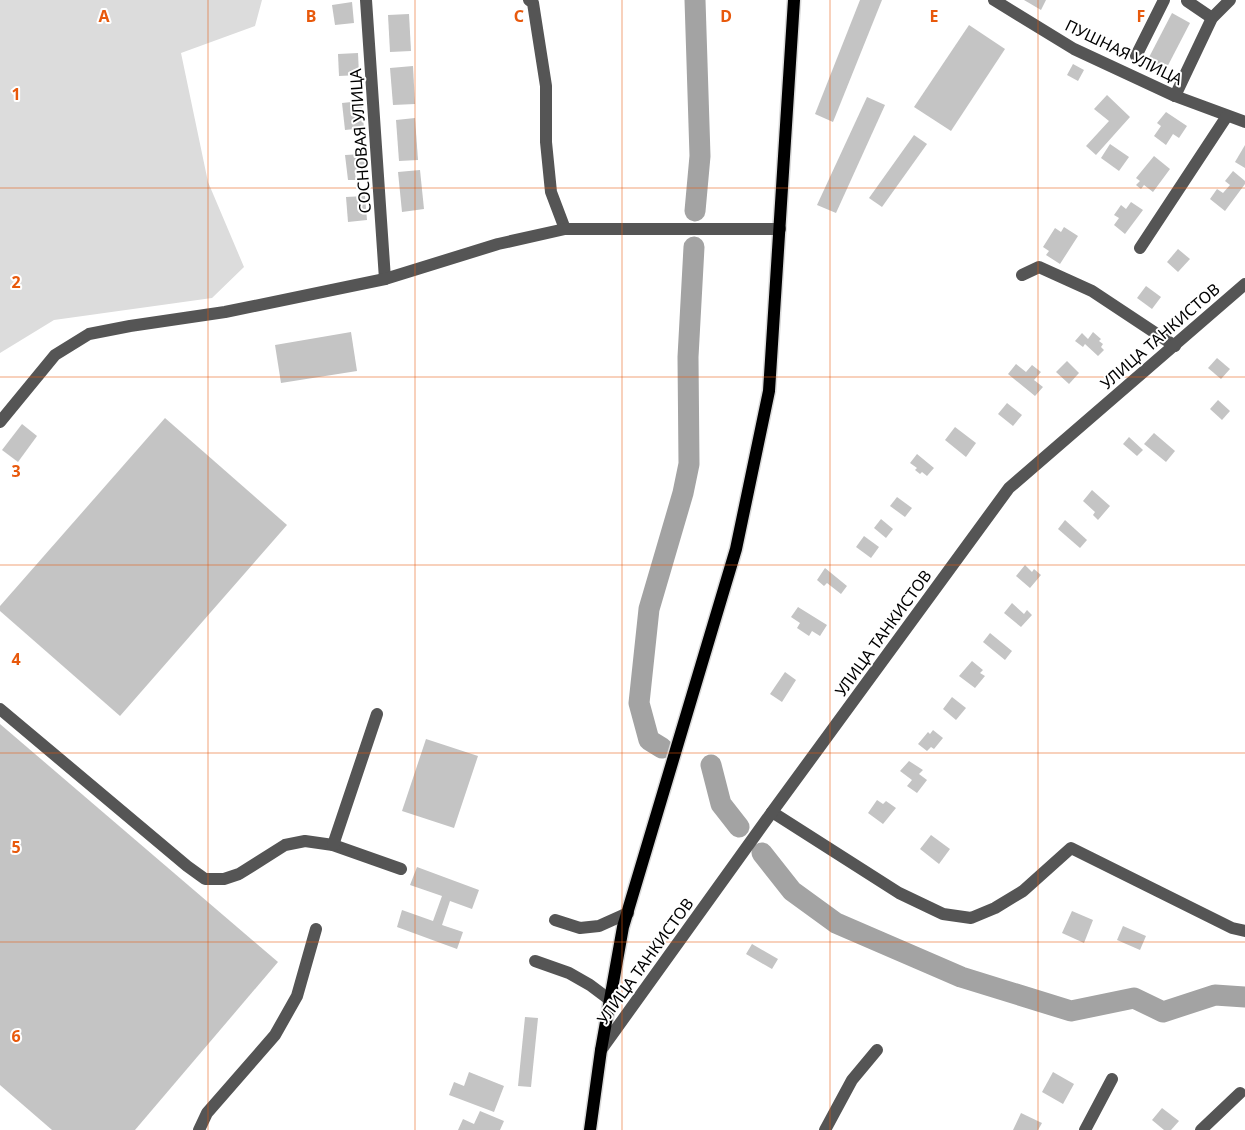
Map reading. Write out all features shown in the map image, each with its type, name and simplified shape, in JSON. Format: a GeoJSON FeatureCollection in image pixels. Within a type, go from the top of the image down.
{"type":"FeatureCollection","features":[{"type":"Feature","properties":{"kind":"main road"},"geometry":{"type":"LineString","coordinates":[[590,1130],[601,1050],[628,914],[736,549],[769,392],[796,1]]}},
{"type":"Feature","properties":{"kind":"street","name":"СОСНОВАЯ УЛИЦА"},"geometry":{"type":"LineString","coordinates":[[366,0],[385,279]]}},
{"type":"Feature","properties":{"kind":"street"},"geometry":{"type":"LineString","coordinates":[[529,0],[533,3],[546,86],[546,142],[551,192],[565,230]]}},
{"type":"Feature","properties":{"kind":"street","name":"ПУШНАЯ УЛИЦА"},"geometry":{"type":"LineString","coordinates":[[995,0],[1074,49],[1175,96],[1245,122]]}},
{"type":"Feature","properties":{"kind":"street"},"geometry":{"type":"LineString","coordinates":[[1136,56],[1164,0]]}},
{"type":"Feature","properties":{"kind":"street"},"geometry":{"type":"LineString","coordinates":[[1187,0],[1212,18]]}},
{"type":"Feature","properties":{"kind":"street"},"geometry":{"type":"LineString","coordinates":[[1175,96],[1212,18],[1230,0]]}},
{"type":"Feature","properties":{"kind":"street"},"geometry":{"type":"LineString","coordinates":[[1140,248],[1228,116]]}},
{"type":"Feature","properties":{"kind":"street"},"geometry":{"type":"LineString","coordinates":[[0,422],[55,355],[89,334],[225,312],[385,279],[498,244],[565,230],[780,229]]}},
{"type":"Feature","properties":{"kind":"street"},"geometry":{"type":"LineString","coordinates":[[1022,274],[1039,267],[1092,290],[1175,346]]}},
{"type":"Feature","properties":{"kind":"street","name":"УЛИЦА ТАНКИСТОВ"},"geometry":{"type":"LineString","coordinates":[[601,1050],[1009,488],[1245,284]]}},
{"type":"Feature","properties":{"kind":"street"},"geometry":{"type":"LineString","coordinates":[[0,709],[205,879],[224,880],[239,874],[285,845],[305,841],[333,845],[402,869]]}},
{"type":"Feature","properties":{"kind":"street"},"geometry":{"type":"LineString","coordinates":[[333,845],[376,714]]}},
{"type":"Feature","properties":{"kind":"street"},"geometry":{"type":"LineString","coordinates":[[772,812],[899,893],[943,914],[971,918],[995,908],[1023,891],[1071,848],[1232,928],[1245,931]]}},
{"type":"Feature","properties":{"kind":"street"},"geometry":{"type":"LineString","coordinates":[[555,920],[580,928],[599,926],[628,914]]}},
{"type":"Feature","properties":{"kind":"street"},"geometry":{"type":"LineString","coordinates":[[199,1130],[206,1113],[275,1035],[297,996],[316,929]]}},
{"type":"Feature","properties":{"kind":"street"},"geometry":{"type":"LineString","coordinates":[[535,962],[569,972],[590,984],[610,1000]]}},
{"type":"Feature","properties":{"kind":"street"},"geometry":{"type":"LineString","coordinates":[[825,1130],[852,1080],[877,1050]]}},
{"type":"Feature","properties":{"kind":"street"},"geometry":{"type":"LineString","coordinates":[[1085,1130],[1112,1079]]}},
{"type":"Feature","properties":{"kind":"street"},"geometry":{"type":"LineString","coordinates":[[1201,1130],[1240,1093]]}},
{"type":"Feature","properties":{"kind":"shaded area"},"geometry":{"type":"Polygon","coordinates":[[[0,0],[262,0],[255,26],[181,53],[208,182],[244,267],[212,298],[54,320],[0,353],[0,0]]]}},
{"type":"Feature","properties":{"kind":"building"},"geometry":{"type":"Polygon","coordinates":[[[860,0],[882,0],[833,122],[815,114],[860,0]]]}},
{"type":"Feature","properties":{"kind":"building"},"geometry":{"type":"Polygon","coordinates":[[[1024,0],[1046,0],[1041,10],[1024,0]]]}},
{"type":"Feature","properties":{"kind":"building"},"geometry":{"type":"Polygon","coordinates":[[[352,2],[354,23],[335,25],[332,5],[352,2]]]}},
{"type":"Feature","properties":{"kind":"building"},"geometry":{"type":"Polygon","coordinates":[[[1172,13],[1190,23],[1163,75],[1145,65],[1172,13]]]}},
{"type":"Feature","properties":{"kind":"building"},"geometry":{"type":"Polygon","coordinates":[[[409,14],[411,51],[390,52],[388,15],[409,14]]]}},
{"type":"Feature","properties":{"kind":"building"},"geometry":{"type":"Polygon","coordinates":[[[969,25],[1005,49],[951,131],[914,107],[969,25]]]}},
{"type":"Feature","properties":{"kind":"building"},"geometry":{"type":"Polygon","coordinates":[[[358,53],[359,75],[339,76],[338,54],[358,53]]]}},
{"type":"Feature","properties":{"kind":"building"},"geometry":{"type":"Polygon","coordinates":[[[1073,64],[1084,70],[1078,81],[1067,75],[1073,64]]]}},
{"type":"Feature","properties":{"kind":"building"},"geometry":{"type":"Polygon","coordinates":[[[413,66],[415,104],[393,105],[390,68],[413,66]]]}},
{"type":"Feature","properties":{"kind":"building"},"geometry":{"type":"Polygon","coordinates":[[[1107,95],[1130,117],[1096,155],[1086,146],[1109,121],[1094,109],[1107,95]]]}},
{"type":"Feature","properties":{"kind":"building"},"geometry":{"type":"Polygon","coordinates":[[[867,97],[885,105],[836,213],[817,205],[867,97]]]}},
{"type":"Feature","properties":{"kind":"building"},"geometry":{"type":"Polygon","coordinates":[[[361,101],[364,128],[345,130],[342,103],[361,101]]]}},
{"type":"Feature","properties":{"kind":"building"},"geometry":{"type":"Polygon","coordinates":[[[1166,112],[1187,126],[1179,138],[1173,134],[1166,145],[1154,136],[1161,126],[1157,123],[1166,112]]]}},
{"type":"Feature","properties":{"kind":"building"},"geometry":{"type":"Polygon","coordinates":[[[415,118],[418,160],[399,161],[396,120],[415,118]]]}},
{"type":"Feature","properties":{"kind":"building"},"geometry":{"type":"Polygon","coordinates":[[[914,135],[927,144],[882,207],[869,198],[914,135]]]}},
{"type":"Feature","properties":{"kind":"building"},"geometry":{"type":"Polygon","coordinates":[[[1110,144],[1129,157],[1119,171],[1101,158],[1110,144]]]}},
{"type":"Feature","properties":{"kind":"building"},"geometry":{"type":"Polygon","coordinates":[[[1245,145],[1245,168],[1235,162],[1245,145]]]}},
{"type":"Feature","properties":{"kind":"building"},"geometry":{"type":"Polygon","coordinates":[[[364,154],[366,172],[355,173],[356,180],[348,180],[345,155],[364,154]]]}},
{"type":"Feature","properties":{"kind":"building"},"geometry":{"type":"Polygon","coordinates":[[[1154,156],[1170,169],[1153,192],[1144,185],[1141,189],[1136,185],[1140,181],[1136,178],[1154,156]]]}},
{"type":"Feature","properties":{"kind":"building"},"geometry":{"type":"Polygon","coordinates":[[[420,170],[424,209],[402,212],[398,172],[420,170]]]}},
{"type":"Feature","properties":{"kind":"building"},"geometry":{"type":"Polygon","coordinates":[[[1233,171],[1245,181],[1245,184],[1225,211],[1210,199],[1217,189],[1223,193],[1230,185],[1225,181],[1233,171]]]}},
{"type":"Feature","properties":{"kind":"building"},"geometry":{"type":"Polygon","coordinates":[[[365,196],[367,220],[348,222],[346,197],[365,196]]]}},
{"type":"Feature","properties":{"kind":"building"},"geometry":{"type":"Polygon","coordinates":[[[1131,202],[1143,210],[1125,234],[1114,225],[1119,218],[1114,215],[1121,205],[1126,209],[1131,202]]]}},
{"type":"Feature","properties":{"kind":"building"},"geometry":{"type":"Polygon","coordinates":[[[1064,227],[1078,236],[1060,264],[1046,255],[1049,251],[1043,247],[1055,228],[1061,232],[1064,227]]]}},
{"type":"Feature","properties":{"kind":"building"},"geometry":{"type":"Polygon","coordinates":[[[1178,249],[1190,259],[1178,272],[1167,262],[1178,249]]]}},
{"type":"Feature","properties":{"kind":"building"},"geometry":{"type":"Polygon","coordinates":[[[1146,286],[1161,297],[1152,309],[1137,298],[1146,286]]]}},
{"type":"Feature","properties":{"kind":"building"},"geometry":{"type":"Polygon","coordinates":[[[351,332],[357,371],[281,383],[275,345],[351,332]]]}},
{"type":"Feature","properties":{"kind":"building"},"geometry":{"type":"Polygon","coordinates":[[[1093,332],[1101,339],[1099,341],[1103,344],[1101,347],[1104,350],[1098,356],[1085,344],[1083,347],[1075,341],[1082,333],[1088,339],[1093,332]]]}},
{"type":"Feature","properties":{"kind":"building"},"geometry":{"type":"Polygon","coordinates":[[[1217,358],[1230,369],[1221,379],[1208,368],[1217,358]]]}},
{"type":"Feature","properties":{"kind":"building"},"geometry":{"type":"Polygon","coordinates":[[[1067,361],[1079,373],[1069,384],[1056,372],[1067,361]]]}},
{"type":"Feature","properties":{"kind":"building"},"geometry":{"type":"Polygon","coordinates":[[[1016,364],[1026,372],[1032,365],[1041,372],[1034,380],[1043,387],[1035,396],[1008,374],[1016,364]]]}},
{"type":"Feature","properties":{"kind":"building"},"geometry":{"type":"Polygon","coordinates":[[[1218,400],[1230,411],[1222,420],[1210,409],[1218,400]]]}},
{"type":"Feature","properties":{"kind":"building"},"geometry":{"type":"Polygon","coordinates":[[[1007,403],[1022,415],[1013,426],[998,414],[1007,403]]]}},
{"type":"Feature","properties":{"kind":"building"},"geometry":{"type":"Polygon","coordinates":[[[165,418],[287,525],[120,716],[0,611],[0,606],[165,418]]]}},
{"type":"Feature","properties":{"kind":"building"},"geometry":{"type":"Polygon","coordinates":[[[22,424],[37,436],[18,462],[2,450],[22,424]]]}},
{"type":"Feature","properties":{"kind":"building"},"geometry":{"type":"Polygon","coordinates":[[[955,427],[976,443],[966,457],[945,440],[955,427]]]}},
{"type":"Feature","properties":{"kind":"building"},"geometry":{"type":"Polygon","coordinates":[[[1154,433],[1175,451],[1166,462],[1144,444],[1154,433]]]}},
{"type":"Feature","properties":{"kind":"building"},"geometry":{"type":"Polygon","coordinates":[[[1129,437],[1143,450],[1137,456],[1123,444],[1129,437]]]}},
{"type":"Feature","properties":{"kind":"building"},"geometry":{"type":"Polygon","coordinates":[[[917,454],[934,468],[927,476],[922,472],[920,474],[915,470],[917,468],[910,463],[917,454]]]}},
{"type":"Feature","properties":{"kind":"building"},"geometry":{"type":"Polygon","coordinates":[[[1092,490],[1110,506],[1098,520],[1093,515],[1095,512],[1083,501],[1092,490]]]}},
{"type":"Feature","properties":{"kind":"building"},"geometry":{"type":"Polygon","coordinates":[[[897,497],[912,508],[905,517],[890,506],[897,497]]]}},
{"type":"Feature","properties":{"kind":"building"},"geometry":{"type":"Polygon","coordinates":[[[881,519],[893,529],[886,538],[874,528],[881,519]]]}},
{"type":"Feature","properties":{"kind":"building"},"geometry":{"type":"Polygon","coordinates":[[[1065,520],[1087,540],[1080,548],[1058,529],[1065,520]]]}},
{"type":"Feature","properties":{"kind":"building"},"geometry":{"type":"Polygon","coordinates":[[[864,536],[879,547],[871,558],[856,547],[864,536]]]}},
{"type":"Feature","properties":{"kind":"building"},"geometry":{"type":"Polygon","coordinates":[[[1025,565],[1032,572],[1034,569],[1041,575],[1030,588],[1016,576],[1025,565]]]}},
{"type":"Feature","properties":{"kind":"building"},"geometry":{"type":"Polygon","coordinates":[[[825,568],[847,586],[841,594],[827,583],[824,586],[817,580],[825,568]]]}},
{"type":"Feature","properties":{"kind":"building"},"geometry":{"type":"Polygon","coordinates":[[[1012,603],[1024,614],[1027,610],[1032,615],[1021,627],[1004,613],[1012,603]]]}},
{"type":"Feature","properties":{"kind":"building"},"geometry":{"type":"Polygon","coordinates":[[[798,607],[827,625],[820,636],[812,631],[809,636],[797,628],[800,623],[791,617],[798,607]]]}},
{"type":"Feature","properties":{"kind":"building"},"geometry":{"type":"Polygon","coordinates":[[[990,633],[1012,651],[1005,660],[983,642],[990,633]]]}},
{"type":"Feature","properties":{"kind":"building"},"geometry":{"type":"Polygon","coordinates":[[[972,661],[983,670],[980,673],[985,676],[975,688],[959,676],[972,661]]]}},
{"type":"Feature","properties":{"kind":"building"},"geometry":{"type":"Polygon","coordinates":[[[785,672],[796,680],[782,702],[770,694],[785,672]]]}},
{"type":"Feature","properties":{"kind":"building"},"geometry":{"type":"Polygon","coordinates":[[[952,697],[966,708],[956,720],[943,709],[952,697]]]}},
{"type":"Feature","properties":{"kind":"building"},"geometry":{"type":"Polygon","coordinates":[[[0,724],[278,962],[135,1130],[52,1130],[0,1085],[0,724]]]}},
{"type":"Feature","properties":{"kind":"building"},"geometry":{"type":"Polygon","coordinates":[[[933,730],[943,738],[934,749],[931,747],[927,751],[918,744],[928,732],[930,734],[933,730]]]}},
{"type":"Feature","properties":{"kind":"building"},"geometry":{"type":"Polygon","coordinates":[[[426,739],[478,756],[454,828],[402,811],[426,739]]]}},
{"type":"Feature","properties":{"kind":"building"},"geometry":{"type":"Polygon","coordinates":[[[909,761],[923,770],[919,774],[927,780],[917,793],[907,786],[912,780],[900,771],[909,761]]]}},
{"type":"Feature","properties":{"kind":"building"},"geometry":{"type":"Polygon","coordinates":[[[877,800],[883,804],[886,801],[896,808],[883,824],[868,813],[877,800]]]}},
{"type":"Feature","properties":{"kind":"building"},"geometry":{"type":"Polygon","coordinates":[[[931,835],[950,849],[939,864],[920,849],[931,835]]]}},
{"type":"Feature","properties":{"kind":"building"},"geometry":{"type":"Polygon","coordinates":[[[417,867],[479,890],[472,909],[450,901],[442,925],[463,932],[457,949],[397,927],[402,910],[433,921],[442,896],[410,885],[417,867]]]}},
{"type":"Feature","properties":{"kind":"building"},"geometry":{"type":"Polygon","coordinates":[[[1072,911],[1093,920],[1084,943],[1062,933],[1072,911]]]}},
{"type":"Feature","properties":{"kind":"building"},"geometry":{"type":"Polygon","coordinates":[[[1123,926],[1146,936],[1140,950],[1117,940],[1123,926]]]}},
{"type":"Feature","properties":{"kind":"building"},"geometry":{"type":"Polygon","coordinates":[[[752,944],[778,959],[772,969],[746,954],[752,944]]]}},
{"type":"Feature","properties":{"kind":"building"},"geometry":{"type":"Polygon","coordinates":[[[525,1017],[538,1018],[531,1087],[518,1086],[525,1017]]]}},
{"type":"Feature","properties":{"kind":"building"},"geometry":{"type":"Polygon","coordinates":[[[469,1072],[504,1086],[494,1112],[449,1095],[454,1082],[464,1086],[469,1072]]]}},
{"type":"Feature","properties":{"kind":"building"},"geometry":{"type":"Polygon","coordinates":[[[1053,1072],[1074,1084],[1063,1104],[1042,1092],[1053,1072]]]}},
{"type":"Feature","properties":{"kind":"building"},"geometry":{"type":"Polygon","coordinates":[[[1162,1108],[1179,1121],[1171,1130],[1164,1130],[1152,1120],[1162,1108]]]}},
{"type":"Feature","properties":{"kind":"building"},"geometry":{"type":"Polygon","coordinates":[[[480,1111],[504,1121],[500,1130],[458,1130],[463,1119],[474,1124],[480,1111]]]}},
{"type":"Feature","properties":{"kind":"building"},"geometry":{"type":"Polygon","coordinates":[[[1021,1113],[1042,1123],[1038,1130],[1013,1130],[1021,1113]]]}},
{"type":"Feature","properties":{"kind":"waterway"},"geometry":{"type":"LineString","coordinates":[[695,0],[700,156],[695,211]]}},
{"type":"Feature","properties":{"kind":"waterway"},"geometry":{"type":"LineString","coordinates":[[662,748],[649,740],[639,703],[649,609],[683,493],[689,464],[688,357],[694,247]]}},
{"type":"Feature","properties":{"kind":"waterway"},"geometry":{"type":"LineString","coordinates":[[711,765],[721,804],[739,827]]}},
{"type":"Feature","properties":{"kind":"waterway"},"geometry":{"type":"LineString","coordinates":[[762,853],[792,891],[836,923],[961,977],[1071,1011],[1134,998],[1163,1012],[1215,995],[1245,997]]}}]}
